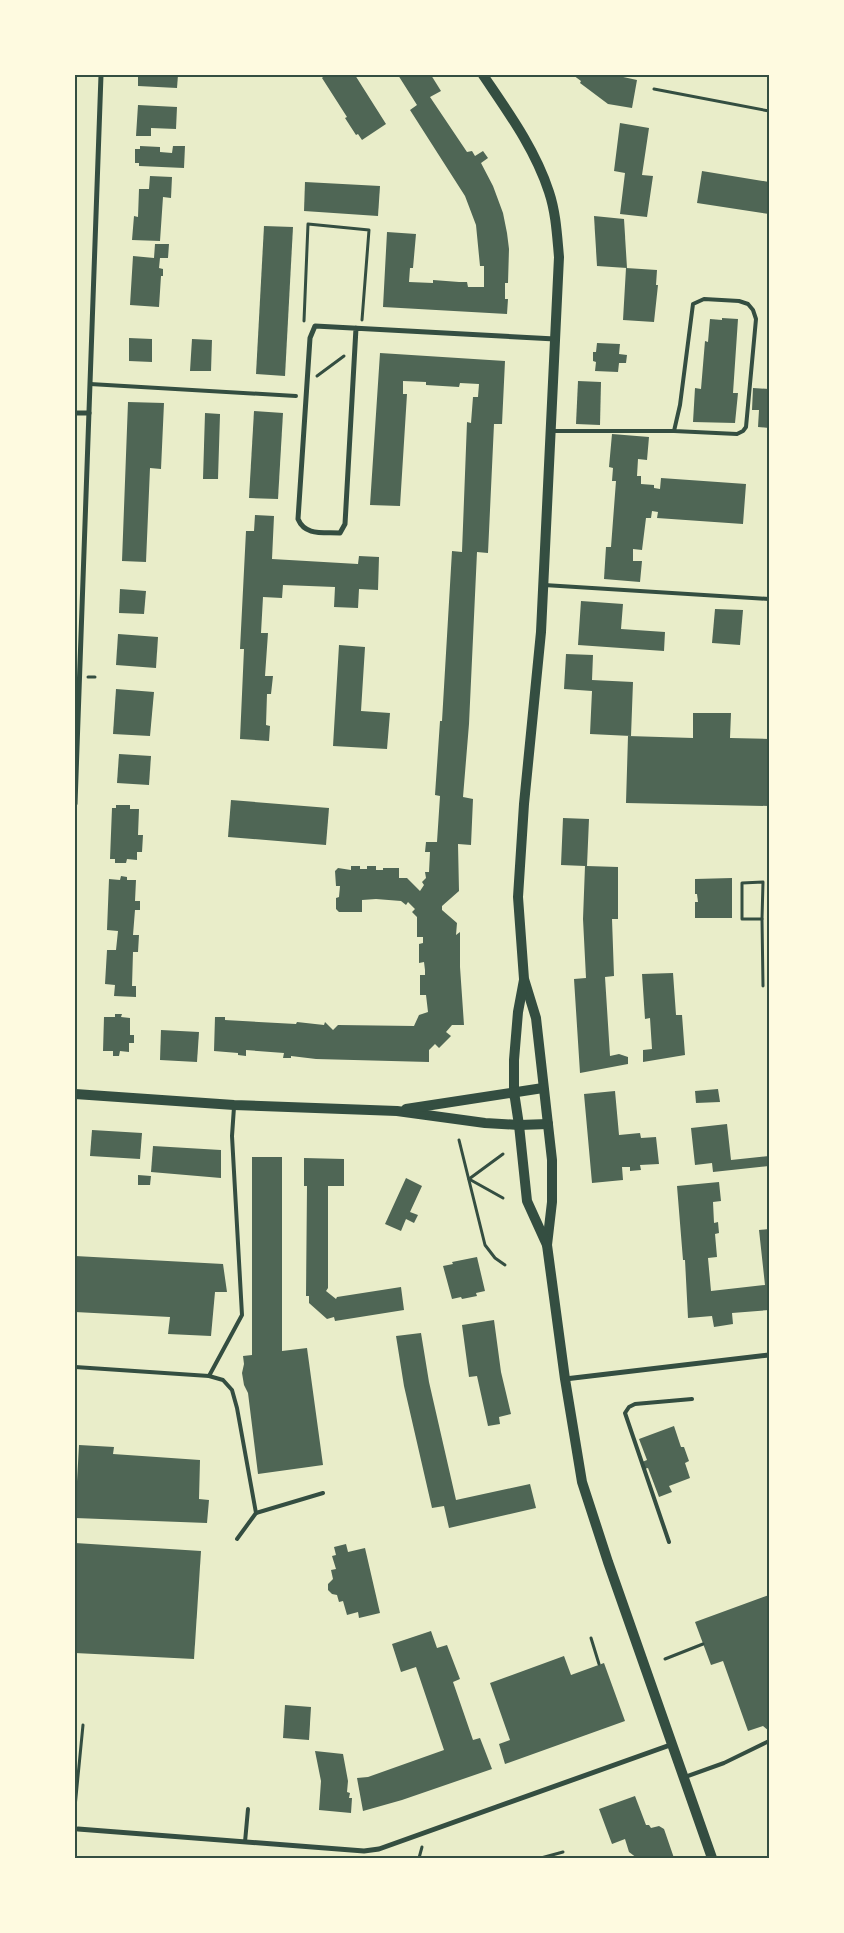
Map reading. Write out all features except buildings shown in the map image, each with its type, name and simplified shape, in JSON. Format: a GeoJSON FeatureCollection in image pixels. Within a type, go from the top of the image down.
{"type":"FeatureCollection","features":[{"type":"Feature","properties":{"kind":"main road"},"geometry":{"type":"LineString","coordinates":[[483,75],[528,146],[550,194],[556,223],[559,257],[540,649],[518,870],[519,927],[524,979],[536,1018],[552,1160],[552,1202],[547,1245],[565,1379],[582,1482],[588,1504],[712,1858]]}},
{"type":"Feature","properties":{"kind":"main road"},"geometry":{"type":"LineString","coordinates":[[524,979],[518,1012],[514,1060],[514,1092],[528,1201],[547,1245]]}},
{"type":"Feature","properties":{"kind":"main road"},"geometry":{"type":"LineString","coordinates":[[397,1111],[543,1088]]}},
{"type":"Feature","properties":{"kind":"main road"},"geometry":{"type":"LineString","coordinates":[[75,1094],[234,1105],[397,1111],[485,1123],[548,1124]]}},
{"type":"Feature","properties":{"kind":"street"},"geometry":{"type":"LineString","coordinates":[[75,804],[78,661],[101,75]]}},
{"type":"Feature","properties":{"kind":"street"},"geometry":{"type":"LineString","coordinates":[[356,328],[345,524],[340,532],[306,531],[301,527],[298,519],[310,338],[315,326],[356,328],[556,340]]}},
{"type":"Feature","properties":{"kind":"street"},"geometry":{"type":"LineString","coordinates":[[75,413],[89,413]]}},
{"type":"Feature","properties":{"kind":"street"},"geometry":{"type":"LineString","coordinates":[[565,1379],[769,1355]]}},
{"type":"Feature","properties":{"kind":"street"},"geometry":{"type":"LineString","coordinates":[[78,1829],[364,1851],[379,1849],[673,1744]]}},
{"type":"Feature","properties":{"kind":"lane"},"geometry":{"type":"LineString","coordinates":[[551,431],[674,431],[737,434],[746,427],[756,319],[753,310],[748,304],[739,301],[704,300],[693,304],[680,405],[674,431]]}},
{"type":"Feature","properties":{"kind":"lane"},"geometry":{"type":"LineString","coordinates":[[90,384],[296,396]]}},
{"type":"Feature","properties":{"kind":"lane"},"geometry":{"type":"LineString","coordinates":[[544,585],[769,599]]}},
{"type":"Feature","properties":{"kind":"lane"},"geometry":{"type":"LineString","coordinates":[[209,1376],[242,1315],[232,1136],[234,1105]]}},
{"type":"Feature","properties":{"kind":"lane"},"geometry":{"type":"LineString","coordinates":[[75,1367],[209,1376],[222,1380],[232,1390],[237,1408],[256,1513]]}},
{"type":"Feature","properties":{"kind":"lane"},"geometry":{"type":"LineString","coordinates":[[669,1542],[625,1414],[629,1407],[635,1404],[692,1399]]}},
{"type":"Feature","properties":{"kind":"lane"},"geometry":{"type":"LineString","coordinates":[[237,1539],[256,1513],[323,1493]]}},
{"type":"Feature","properties":{"kind":"lane"},"geometry":{"type":"LineString","coordinates":[[685,1777],[724,1763],[769,1741]]}},
{"type":"Feature","properties":{"kind":"lane"},"geometry":{"type":"LineString","coordinates":[[245,1842],[248,1810]]}},
{"type":"Feature","properties":{"kind":"path"},"geometry":{"type":"LineString","coordinates":[[654,89],[769,111]]}},
{"type":"Feature","properties":{"kind":"path"},"geometry":{"type":"LineString","coordinates":[[304,321],[308,224],[369,230],[362,320]]}},
{"type":"Feature","properties":{"kind":"path"},"geometry":{"type":"LineString","coordinates":[[307,381],[312,381],[349,352],[355,352]]}},
{"type":"Feature","properties":{"kind":"path"},"geometry":{"type":"LineString","coordinates":[[762,919],[742,919],[742,883],[762,882],[763,986]]}},
{"type":"Feature","properties":{"kind":"path"},"geometry":{"type":"LineString","coordinates":[[459,1140],[485,1245],[495,1258],[505,1265]]}},
{"type":"Feature","properties":{"kind":"path"},"geometry":{"type":"LineString","coordinates":[[469,1180],[503,1154]]}},
{"type":"Feature","properties":{"kind":"path"},"geometry":{"type":"LineString","coordinates":[[469,1180],[503,1198]]}},
{"type":"Feature","properties":{"kind":"path"},"geometry":{"type":"LineString","coordinates":[[591,1638],[600,1664]]}},
{"type":"Feature","properties":{"kind":"path"},"geometry":{"type":"LineString","coordinates":[[665,1659],[703,1644]]}},
{"type":"Feature","properties":{"kind":"path"},"geometry":{"type":"LineString","coordinates":[[75,1807],[83,1725]]}},
{"type":"Feature","properties":{"kind":"path"},"geometry":{"type":"LineString","coordinates":[[419,1858],[422,1847]]}},
{"type":"Feature","properties":{"kind":"path"},"geometry":{"type":"LineString","coordinates":[[541,1858],[563,1852]]}}]}
